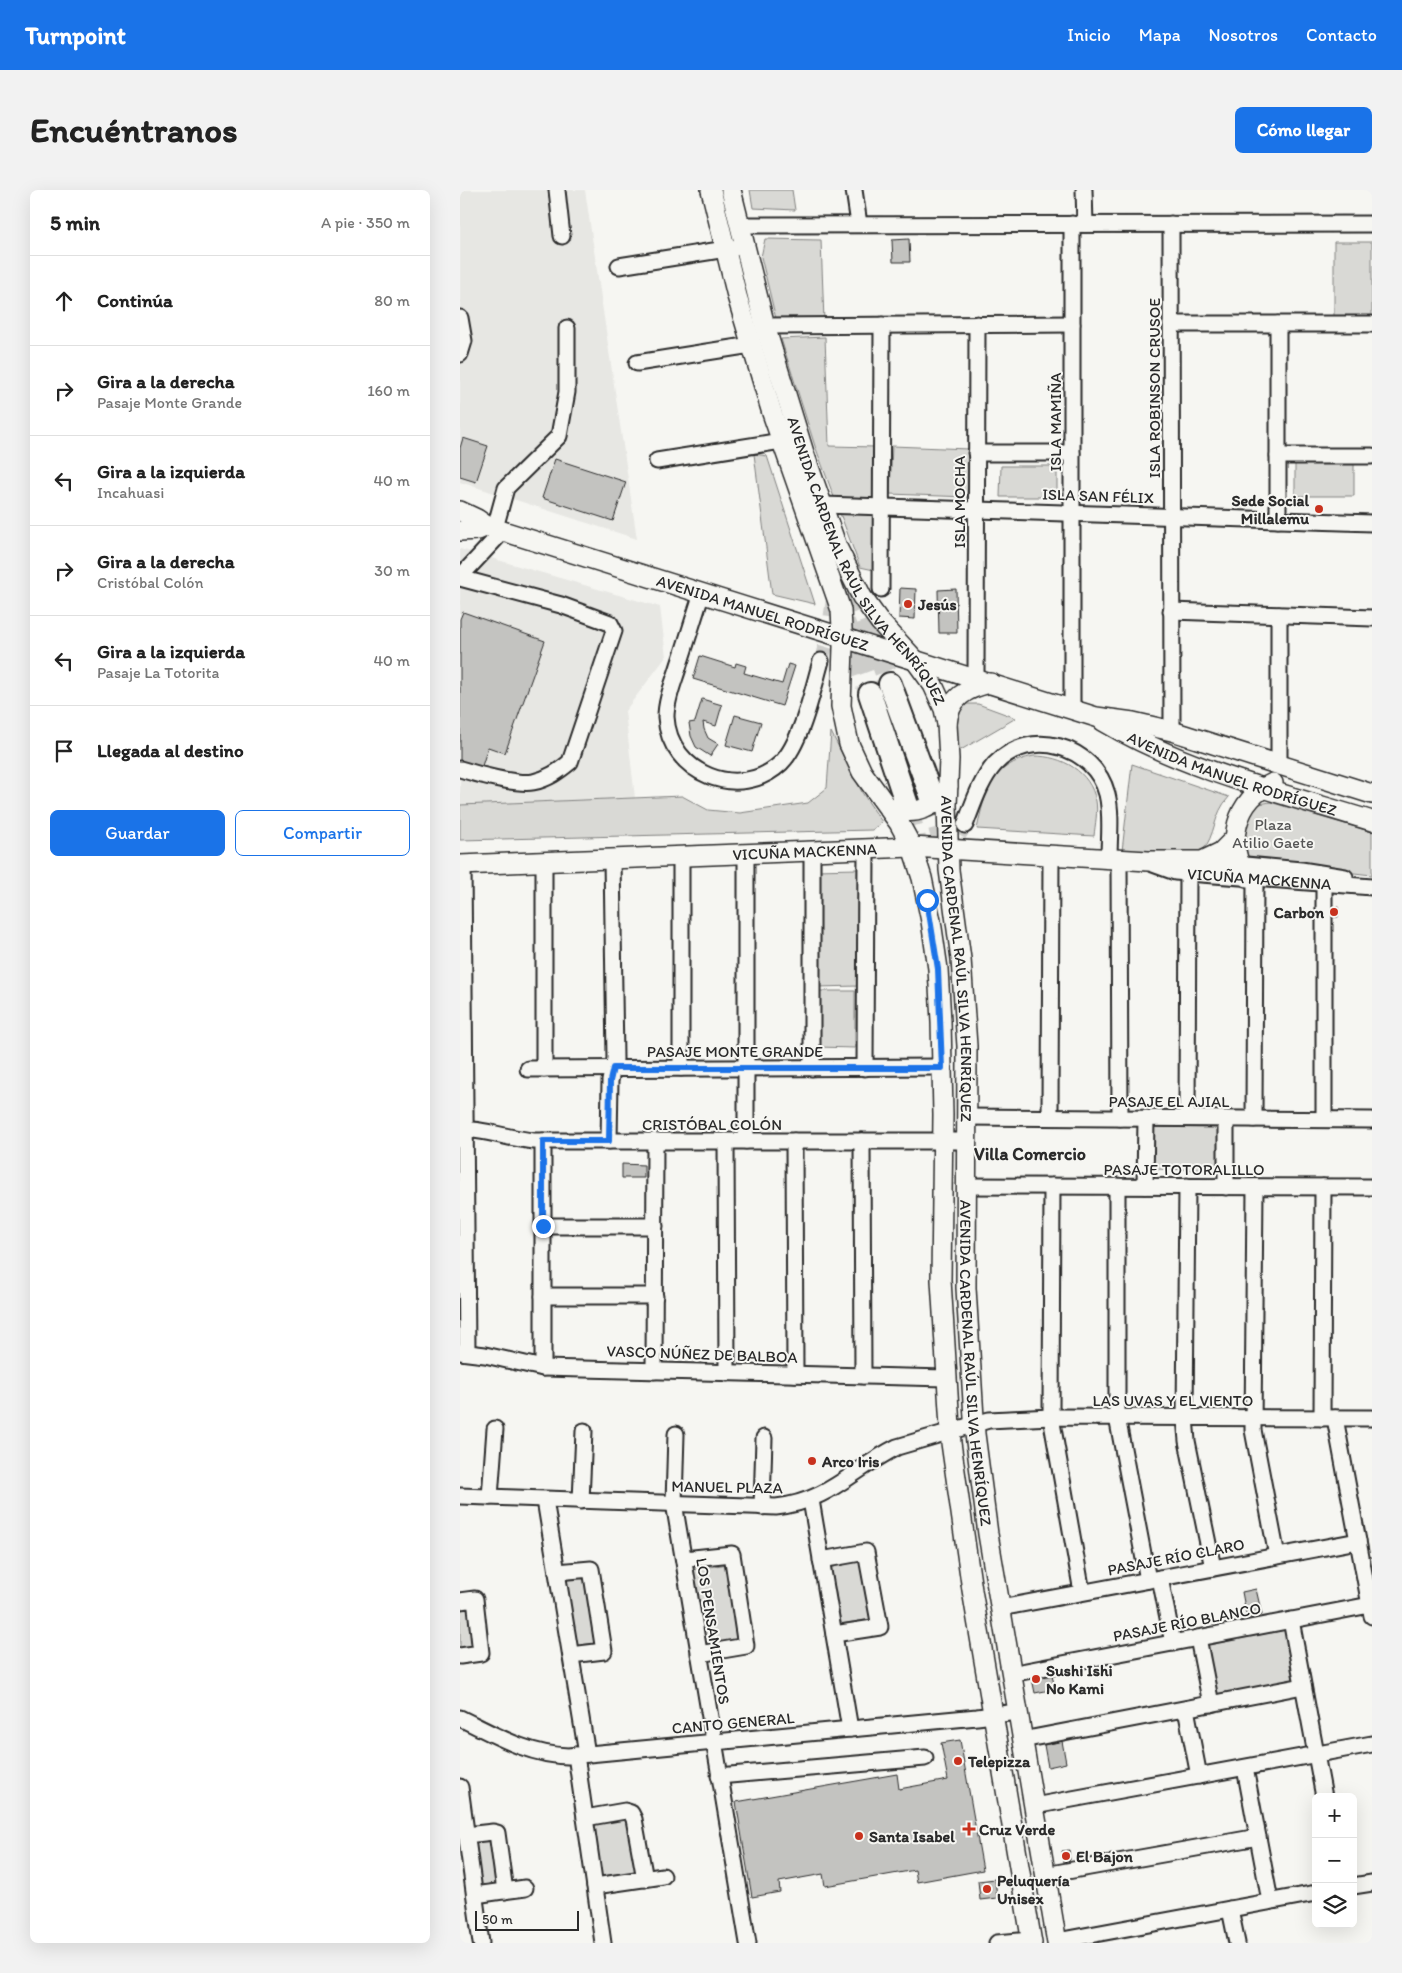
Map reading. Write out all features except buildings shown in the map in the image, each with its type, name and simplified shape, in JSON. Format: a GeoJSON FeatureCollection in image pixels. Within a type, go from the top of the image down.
{"type":"FeatureCollection","features":[{"type":"Feature","properties":{"kind":"highway"},"geometry":{"type":"LineString","coordinates":[[890,684],[939,790]]}},
{"type":"Feature","properties":{"kind":"highway"},"geometry":{"type":"LineString","coordinates":[[870,694],[898,806]]}},
{"type":"Feature","properties":{"kind":"main road","name":"AVENIDA CARDENAL RAÚL SILVA HENRÍQUEZ"},"geometry":{"type":"LineString","coordinates":[[701,190],[717,219]]}},
{"type":"Feature","properties":{"kind":"main road","name":"AVENIDA CARDENAL RAÚL SILVA HENRÍQUEZ"},"geometry":{"type":"LineString","coordinates":[[711,190],[724,248],[751,345],[781,441],[837,596],[842,615],[841,699],[845,729],[862,772],[898,806],[926,892],[939,986],[942,1068],[941,1280],[950,1432],[963,1535],[1031,1941]]}},
{"type":"Feature","properties":{"kind":"main road","name":"AVENIDA CARDENAL RAÚL SILVA HENRÍQUEZ"},"geometry":{"type":"LineString","coordinates":[[731,190],[765,326],[805,456],[844,564],[862,597],[885,628],[915,660],[937,692],[947,724],[949,759],[939,790],[948,849],[965,1002],[967,1046],[966,1288],[974,1425],[988,1534],[1057,1942]]}},
{"type":"Feature","properties":{"kind":"main road","name":"AVENIDA CARDENAL RAÚL SILVA HENRÍQUEZ"},"geometry":{"type":"LineString","coordinates":[[738,190],[740,225]]}},
{"type":"Feature","properties":{"kind":"main road","name":"AVENIDA MANUEL RODRÍGUEZ"},"geometry":{"type":"LineString","coordinates":[[460,510],[495,528],[1096,717],[1149,746],[1192,763],[1263,788],[1372,821]]}},
{"type":"Feature","properties":{"kind":"main road","name":"AVENIDA MANUEL RODRÍGUEZ"},"geometry":{"type":"LineString","coordinates":[[460,531],[495,528]]}},
{"type":"Feature","properties":{"kind":"main road"},"geometry":{"type":"LineString","coordinates":[[947,724],[950,709],[958,697],[983,681]]}},
{"type":"Feature","properties":{"kind":"main road","name":"AVENIDA MANUEL RODRÍGUEZ"},"geometry":{"type":"LineString","coordinates":[[1096,717],[1133,722],[1172,731],[1372,794]]}},
{"type":"Feature","properties":{"kind":"main road"},"geometry":{"type":"LineString","coordinates":[[1247,873],[1234,839],[1237,824],[1250,798],[1263,788],[1288,779],[1316,777]]}},
{"type":"Feature","properties":{"kind":"main road"},"geometry":{"type":"LineString","coordinates":[[898,806],[906,812],[926,809],[937,802],[939,790]]}},
{"type":"Feature","properties":{"kind":"main road"},"geometry":{"type":"LineString","coordinates":[[1202,861],[1221,852],[1234,839]]}},
{"type":"Feature","properties":{"kind":"main road","name":"VICUÑA MACKENNA"},"geometry":{"type":"LineString","coordinates":[[461,865],[912,847],[1148,861],[1202,861]]}},
{"type":"Feature","properties":{"kind":"street"},"geometry":{"type":"LineString","coordinates":[[557,190],[562,236]]}},
{"type":"Feature","properties":{"kind":"street"},"geometry":{"type":"LineString","coordinates":[[854,190],[859,224]]}},
{"type":"Feature","properties":{"kind":"street","name":"ISLA MAMIÑA"},"geometry":{"type":"LineString","coordinates":[[1072,709],[1072,324],[1079,224],[1084,190]]}},
{"type":"Feature","properties":{"kind":"street","name":"ISLA ROBINSON CRUSOE"},"geometry":{"type":"LineString","coordinates":[[1171,224],[1172,731]]}},
{"type":"Feature","properties":{"kind":"street"},"geometry":{"type":"LineString","coordinates":[[740,225],[1372,224]]}},
{"type":"Feature","properties":{"kind":"street"},"geometry":{"type":"LineString","coordinates":[[619,266],[745,246]]}},
{"type":"Feature","properties":{"kind":"street"},"geometry":{"type":"LineString","coordinates":[[460,318],[464,342],[460,354]]}},
{"type":"Feature","properties":{"kind":"street","name":"ISLA MOCHA"},"geometry":{"type":"LineString","coordinates":[[977,324],[976,510],[983,681]]}},
{"type":"Feature","properties":{"kind":"street"},"geometry":{"type":"LineString","coordinates":[[765,326],[1072,324]]}},
{"type":"Feature","properties":{"kind":"street"},"geometry":{"type":"LineString","coordinates":[[1171,324],[1372,324]]}},
{"type":"Feature","properties":{"kind":"street"},"geometry":{"type":"LineString","coordinates":[[1278,324],[1278,520]]}},
{"type":"Feature","properties":{"kind":"street"},"geometry":{"type":"LineString","coordinates":[[881,589],[882,326]]}},
{"type":"Feature","properties":{"kind":"street"},"geometry":{"type":"LineString","coordinates":[[460,768],[484,776],[532,782],[553,775],[570,762],[614,631],[610,623],[561,605],[460,578],[495,528],[506,488],[559,436],[567,392],[567,328]]}},
{"type":"Feature","properties":{"kind":"street"},"geometry":{"type":"LineString","coordinates":[[637,363],[751,345]]}},
{"type":"Feature","properties":{"kind":"street"},"geometry":{"type":"LineString","coordinates":[[657,461],[781,441]]}},
{"type":"Feature","properties":{"kind":"street"},"geometry":{"type":"LineString","coordinates":[[976,453],[1072,453]]}},
{"type":"Feature","properties":{"kind":"street"},"geometry":{"type":"LineString","coordinates":[[1278,456],[1372,456]]}},
{"type":"Feature","properties":{"kind":"street","name":"ISLA SAN FÉLIX"},"geometry":{"type":"LineString","coordinates":[[823,504],[1372,523]]}},
{"type":"Feature","properties":{"kind":"street"},"geometry":{"type":"LineString","coordinates":[[702,593],[669,696],[666,717],[675,748],[681,757],[697,771],[717,780],[740,782],[762,776],[781,763],[795,744],[821,661]]}},
{"type":"Feature","properties":{"kind":"street"},"geometry":{"type":"LineString","coordinates":[[1171,611],[1372,618]]}},
{"type":"Feature","properties":{"kind":"street"},"geometry":{"type":"LineString","coordinates":[[1278,765],[1279,615]]}},
{"type":"Feature","properties":{"kind":"street"},"geometry":{"type":"LineString","coordinates":[[964,825],[988,773],[1004,756],[1026,746],[1043,744],[1060,746],[1081,756],[1094,768],[1104,783],[1109,806],[1114,859],[1120,1118]]}},
{"type":"Feature","properties":{"kind":"street"},"geometry":{"type":"LineString","coordinates":[[865,1068],[866,848]]}},
{"type":"Feature","properties":{"kind":"street"},"geometry":{"type":"LineString","coordinates":[[812,850],[812,1068]]}},
{"type":"Feature","properties":{"kind":"street"},"geometry":{"type":"LineString","coordinates":[[746,854],[746,1141]]}},
{"type":"Feature","properties":{"kind":"street"},"geometry":{"type":"LineString","coordinates":[[1050,1117],[1051,855]]}},
{"type":"Feature","properties":{"kind":"street"},"geometry":{"type":"LineString","coordinates":[[681,856],[681,1068]]}},
{"type":"Feature","properties":{"kind":"street"},"geometry":{"type":"LineString","coordinates":[[609,1141],[610,1081],[615,1059],[612,860]]}},
{"type":"Feature","properties":{"kind":"street","name":"VICUÑA MACKENNA"},"geometry":{"type":"LineString","coordinates":[[1148,861],[1163,868],[1188,873],[1310,871],[1372,885]]}},
{"type":"Feature","properties":{"kind":"street","name":"VICUÑA MACKENNA"},"geometry":{"type":"LineString","coordinates":[[1202,861],[1247,873],[1324,884],[1372,885]]}},
{"type":"Feature","properties":{"kind":"street"},"geometry":{"type":"LineString","coordinates":[[544,862],[544,1069]]}},
{"type":"Feature","properties":{"kind":"street"},"geometry":{"type":"LineString","coordinates":[[461,865],[464,1352]]}},
{"type":"Feature","properties":{"kind":"street"},"geometry":{"type":"LineString","coordinates":[[1187,1118],[1188,873]]}},
{"type":"Feature","properties":{"kind":"street"},"geometry":{"type":"LineString","coordinates":[[1247,873],[1254,1119]]}},
{"type":"Feature","properties":{"kind":"street"},"geometry":{"type":"LineString","coordinates":[[1324,884],[1324,1119]]}},
{"type":"Feature","properties":{"kind":"street","name":"PASAJE MONTE GRANDE"},"geometry":{"type":"LineString","coordinates":[[528,1069],[942,1068]]}},
{"type":"Feature","properties":{"kind":"street","name":"PASAJE EL AJIAL"},"geometry":{"type":"LineString","coordinates":[[966,1117],[1372,1120]]}},
{"type":"Feature","properties":{"kind":"street"},"geometry":{"type":"LineString","coordinates":[[1145,1186],[1146,1118]]}},
{"type":"Feature","properties":{"kind":"street"},"geometry":{"type":"LineString","coordinates":[[1226,1119],[1226,1186]]}},
{"type":"Feature","properties":{"kind":"street","name":"CRISTÓBAL COLÓN"},"geometry":{"type":"LineString","coordinates":[[462,1129],[480,1130],[514,1139],[543,1141],[966,1141]]}},
{"type":"Feature","properties":{"kind":"street"},"geometry":{"type":"LineString","coordinates":[[543,1141],[543,1368]]}},
{"type":"Feature","properties":{"kind":"street"},"geometry":{"type":"LineString","coordinates":[[654,1371],[655,1141]]}},
{"type":"Feature","properties":{"kind":"street"},"geometry":{"type":"LineString","coordinates":[[726,1141],[727,1373]]}},
{"type":"Feature","properties":{"kind":"street"},"geometry":{"type":"LineString","coordinates":[[794,1141],[795,1374]]}},
{"type":"Feature","properties":{"kind":"street"},"geometry":{"type":"LineString","coordinates":[[862,1141],[863,1376]]}},
{"type":"Feature","properties":{"kind":"street","name":"PASAJE TOTORALILLO"},"geometry":{"type":"LineString","coordinates":[[966,1186],[1372,1187]]}},
{"type":"Feature","properties":{"kind":"street"},"geometry":{"type":"LineString","coordinates":[[1052,1186],[1051,1417],[1082,1592]]}},
{"type":"Feature","properties":{"kind":"street"},"geometry":{"type":"LineString","coordinates":[[1117,1186],[1117,1417],[1154,1579],[1173,1643]]}},
{"type":"Feature","properties":{"kind":"street"},"geometry":{"type":"LineString","coordinates":[[1187,1186],[1185,1418],[1187,1441],[1213,1568]]}},
{"type":"Feature","properties":{"kind":"street"},"geometry":{"type":"LineString","coordinates":[[1255,1187],[1254,1442],[1277,1556]]}},
{"type":"Feature","properties":{"kind":"street"},"geometry":{"type":"LineString","coordinates":[[1323,1187],[1329,1418],[1358,1541],[1367,1558],[1371,1610]]}},
{"type":"Feature","properties":{"kind":"street"},"geometry":{"type":"LineString","coordinates":[[543,1226],[655,1226]]}},
{"type":"Feature","properties":{"kind":"street"},"geometry":{"type":"LineString","coordinates":[[543,1296],[655,1296]]}},
{"type":"Feature","properties":{"kind":"street","name":"VASCO NÚÑEZ DE BALBOA"},"geometry":{"type":"LineString","coordinates":[[464,1352],[543,1368],[946,1378]]}},
{"type":"Feature","properties":{"kind":"street","name":"LAS UVAS Y EL VIENTO"},"geometry":{"type":"LineString","coordinates":[[974,1425],[989,1420],[1051,1417],[1372,1418]]}},
{"type":"Feature","properties":{"kind":"street","name":"MANUEL PLAZA"},"geometry":{"type":"LineString","coordinates":[[460,1496],[762,1507],[789,1506],[811,1500],[836,1487],[890,1451],[910,1443],[974,1425]]}},
{"type":"Feature","properties":{"kind":"street"},"geometry":{"type":"LineString","coordinates":[[490,1497],[495,1429]]}},
{"type":"Feature","properties":{"kind":"street"},"geometry":{"type":"LineString","coordinates":[[581,1501],[584,1431]]}},
{"type":"Feature","properties":{"kind":"street","name":"LOS PENSAMIENTOS"},"geometry":{"type":"LineString","coordinates":[[676,1434],[674,1503],[748,1943]]}},
{"type":"Feature","properties":{"kind":"street"},"geometry":{"type":"LineString","coordinates":[[762,1507],[764,1438]]}},
{"type":"Feature","properties":{"kind":"street"},"geometry":{"type":"LineString","coordinates":[[545,1500],[571,1655],[582,1755],[585,1818],[603,1943]]}},
{"type":"Feature","properties":{"kind":"street"},"geometry":{"type":"LineString","coordinates":[[811,1500],[850,1729]]}},
{"type":"Feature","properties":{"kind":"street","name":"PASAJE RÍO CLARO"},"geometry":{"type":"LineString","coordinates":[[1000,1608],[1358,1541]]}},
{"type":"Feature","properties":{"kind":"street"},"geometry":{"type":"LineString","coordinates":[[821,1560],[866,1552],[880,1627],[834,1634]]}},
{"type":"Feature","properties":{"kind":"street"},"geometry":{"type":"LineString","coordinates":[[684,1559],[732,1554],[746,1646],[699,1654]]}},
{"type":"Feature","properties":{"kind":"street"},"geometry":{"type":"LineString","coordinates":[[557,1572],[591,1569],[604,1651],[571,1655]]}},
{"type":"Feature","properties":{"kind":"street"},"geometry":{"type":"LineString","coordinates":[[460,1601],[475,1599],[481,1653],[460,1656]]}},
{"type":"Feature","properties":{"kind":"street","name":"PASAJE RÍO BLANCO"},"geometry":{"type":"LineString","coordinates":[[1011,1674],[1291,1620],[1371,1610]]}},
{"type":"Feature","properties":{"kind":"street"},"geometry":{"type":"LineString","coordinates":[[1291,1620],[1323,1793]]}},
{"type":"Feature","properties":{"kind":"street"},"geometry":{"type":"LineString","coordinates":[[1198,1638],[1211,1704]]}},
{"type":"Feature","properties":{"kind":"street"},"geometry":{"type":"LineString","coordinates":[[1022,1740],[1303,1686]]}},
{"type":"Feature","properties":{"kind":"street"},"geometry":{"type":"LineString","coordinates":[[1186,1709],[1199,1776]]}},
{"type":"Feature","properties":{"kind":"street","name":"CANTO GENERAL"},"geometry":{"type":"LineString","coordinates":[[460,1718],[526,1749],[554,1755],[582,1755],[994,1716],[1017,1712]]}},
{"type":"Feature","properties":{"kind":"street"},"geometry":{"type":"LineString","coordinates":[[1034,1806],[1372,1744]]}},
{"type":"Feature","properties":{"kind":"street"},"geometry":{"type":"LineString","coordinates":[[719,1776],[925,1758]]}},
{"type":"Feature","properties":{"kind":"street"},"geometry":{"type":"LineString","coordinates":[[1245,1768],[1270,1902]]}},
{"type":"Feature","properties":{"kind":"street"},"geometry":{"type":"LineString","coordinates":[[460,1787],[482,1943]]}},
{"type":"Feature","properties":{"kind":"street"},"geometry":{"type":"LineString","coordinates":[[585,1818],[625,1812],[634,1815],[644,1879]]}},
{"type":"Feature","properties":{"kind":"street"},"geometry":{"type":"LineString","coordinates":[[466,1835],[497,1833],[505,1890]]}},
{"type":"Feature","properties":{"kind":"street"},"geometry":{"type":"LineString","coordinates":[[1046,1876],[1258,1837]]}},
{"type":"Feature","properties":{"kind":"street"},"geometry":{"type":"LineString","coordinates":[[595,1886],[663,1876]]}},
{"type":"Feature","properties":{"kind":"street"},"geometry":{"type":"LineString","coordinates":[[1357,1885],[1372,1882]]}},
{"type":"Feature","properties":{"kind":"street"},"geometry":{"type":"LineString","coordinates":[[475,1895],[525,1888]]}},
{"type":"Feature","properties":{"kind":"street"},"geometry":{"type":"LineString","coordinates":[[1057,1942],[1312,1894]]}},
{"type":"Feature","properties":{"kind":"street"},"geometry":{"type":"LineString","coordinates":[[1230,1909],[1237,1943]]}},
{"type":"Feature","properties":{"kind":"street"},"geometry":{"type":"LineString","coordinates":[[997,1943],[1031,1941]]}},
{"type":"Feature","properties":{"kind":"shaded area"},"geometry":{"type":"Polygon","coordinates":[[[460,190],[585,190],[637,539],[460,482],[460,190]]]}},
{"type":"Feature","properties":{"kind":"shaded area"},"geometry":{"type":"Polygon","coordinates":[[[460,549],[660,607],[666,657],[625,711],[635,798],[460,805],[460,549]]]}},
{"type":"Feature","properties":{"kind":"green space"},"geometry":{"type":"Polygon","coordinates":[[[750,190],[792,190],[795,210],[753,208],[750,190]]]}},
{"type":"Feature","properties":{"kind":"green space"},"geometry":{"type":"Polygon","coordinates":[[[765,239],[821,240],[824,321],[777,323],[761,257],[765,239]]]}},
{"type":"Feature","properties":{"kind":"green space"},"geometry":{"type":"Polygon","coordinates":[[[1334,242],[1372,242],[1372,318],[1334,318],[1334,242]]]}},
{"type":"Feature","properties":{"kind":"green space"},"geometry":{"type":"Polygon","coordinates":[[[825,337],[829,446],[876,447],[874,570],[860,567],[815,446],[781,339],[825,337]]]}},
{"type":"Feature","properties":{"kind":"green space"},"geometry":{"type":"Polygon","coordinates":[[[892,446],[969,449],[967,497],[890,494],[892,446]]]}},
{"type":"Feature","properties":{"kind":"green space"},"geometry":{"type":"Polygon","coordinates":[[[754,454],[767,456],[815,604],[772,594],[754,454]]]}},
{"type":"Feature","properties":{"kind":"green space"},"geometry":{"type":"Polygon","coordinates":[[[1295,461],[1354,461],[1354,496],[1295,496],[1295,461]]]}},
{"type":"Feature","properties":{"kind":"green space"},"geometry":{"type":"Polygon","coordinates":[[[1001,466],[1057,466],[1057,497],[1000,497],[1001,466]]]}},
{"type":"Feature","properties":{"kind":"green space"},"geometry":{"type":"Polygon","coordinates":[[[966,704],[978,704],[1016,718],[959,751],[955,726],[957,715],[966,704]]]}},
{"type":"Feature","properties":{"kind":"green space"},"geometry":{"type":"Polygon","coordinates":[[[831,732],[863,794],[882,822],[872,830],[460,840],[460,805],[682,796],[708,810],[740,813],[808,803],[827,788],[831,732]]]}},
{"type":"Feature","properties":{"kind":"green space"},"geometry":{"type":"Polygon","coordinates":[[[1034,756],[1064,762],[1073,767],[1088,781],[1093,790],[1097,805],[1094,836],[977,829],[987,792],[999,773],[1020,760],[1034,756]]]}},
{"type":"Feature","properties":{"kind":"green space"},"geometry":{"type":"Polygon","coordinates":[[[1132,764],[1229,797],[1220,811],[1210,839],[1201,853],[1122,851],[1132,764]]]}},
{"type":"Feature","properties":{"kind":"green space","name":"Plaza Atilio Gaete"},"geometry":{"type":"Polygon","coordinates":[[[1270,802],[1372,832],[1372,875],[1247,861],[1242,837],[1254,805],[1270,802]]]}},
{"type":"Feature","properties":{"kind":"green space"},"geometry":{"type":"Polygon","coordinates":[[[858,869],[859,986],[816,987],[815,870],[858,869]]]}},
{"type":"Feature","properties":{"kind":"green space"},"geometry":{"type":"Polygon","coordinates":[[[818,991],[855,991],[855,1048],[817,1047],[818,991]]]}},
{"type":"Feature","properties":{"kind":"green space"},"geometry":{"type":"Polygon","coordinates":[[[1149,1127],[1218,1128],[1218,1170],[1149,1169],[1149,1127]]]}},
{"type":"Feature","properties":{"kind":"green space"},"geometry":{"type":"Polygon","coordinates":[[[868,1559],[877,1618],[841,1624],[831,1565],[868,1559]]]}},
{"type":"Feature","properties":{"kind":"green space"},"geometry":{"type":"Polygon","coordinates":[[[728,1564],[738,1640],[700,1646],[690,1570],[728,1564]]]}},
{"type":"Feature","properties":{"kind":"green space"},"geometry":{"type":"Polygon","coordinates":[[[586,1573],[596,1643],[572,1646],[562,1577],[586,1573]]]}},
{"type":"Feature","properties":{"kind":"green space"},"geometry":{"type":"Polygon","coordinates":[[[471,1604],[477,1646],[460,1649],[460,1606],[471,1604]]]}},
{"type":"Feature","properties":{"kind":"green space"},"geometry":{"type":"Polygon","coordinates":[[[1285,1630],[1295,1681],[1218,1696],[1207,1645],[1285,1630]]]}},
{"type":"Feature","properties":{"kind":"green space"},"geometry":{"type":"Polygon","coordinates":[[[624,1816],[629,1819],[639,1869],[635,1877],[601,1884],[592,1824],[624,1816]]]}},
{"type":"Feature","properties":{"kind":"green space"},"geometry":{"type":"Polygon","coordinates":[[[491,1835],[501,1884],[481,1888],[474,1837],[491,1835]]]}},
{"type":"Feature","properties":{"kind":"tunnel"},"geometry":{"type":"LineString","coordinates":[[855,589],[890,684]]}},
{"type":"Feature","properties":{"kind":"tunnel"},"geometry":{"type":"LineString","coordinates":[[821,661],[828,637],[834,596]]}},
{"type":"Feature","properties":{"kind":"tunnel"},"geometry":{"type":"LineString","coordinates":[[844,622],[870,694]]}},
{"type":"Feature","properties":{"kind":"tunnel"},"geometry":{"type":"LineString","coordinates":[[931,795],[945,850]]}},
{"type":"Feature","properties":{"kind":"tunnel"},"geometry":{"type":"LineString","coordinates":[[907,805],[920,860]]}},
{"type":"Feature","properties":{"kind":"tunnel"},"geometry":{"type":"LineString","coordinates":[[946,854],[965,825]]}},
{"type":"Feature","properties":{"kind":"place","name":"Sede Social Millalemu"},"geometry":{"type":"Point","coordinates":[1319,509]}},
{"type":"Feature","properties":{"kind":"place","name":"Jesús"},"geometry":{"type":"Point","coordinates":[908,604]}},
{"type":"Feature","properties":{"kind":"place","name":"Carbon"},"geometry":{"type":"Point","coordinates":[1334,912]}},
{"type":"Feature","properties":{"kind":"place","name":"Arco Iris"},"geometry":{"type":"Point","coordinates":[812,1461]}},
{"type":"Feature","properties":{"kind":"place","name":"Sushi Ishi No Kami"},"geometry":{"type":"Point","coordinates":[1036,1679]}},
{"type":"Feature","properties":{"kind":"place","name":"Telepizza"},"geometry":{"type":"Point","coordinates":[958,1761]}},
{"type":"Feature","properties":{"kind":"place","name":"Cruz Verde"},"geometry":{"type":"Point","coordinates":[969,1829]}},
{"type":"Feature","properties":{"kind":"place","name":"Santa Isabel"},"geometry":{"type":"Point","coordinates":[859,1836]}},
{"type":"Feature","properties":{"kind":"place","name":"El Bajon"},"geometry":{"type":"Point","coordinates":[1066,1856]}},
{"type":"Feature","properties":{"kind":"place","name":"Peluquería Unisex"},"geometry":{"type":"Point","coordinates":[987,1889]}},
{"type":"Feature","properties":{"kind":"district","name":"Villa Comercio"},"geometry":{"type":"Point","coordinates":[1030,1154]}},
{"type":"Feature","properties":{"kind":"route"},"geometry":{"type":"LineString","coordinates":[[543,1226],[543,1141],[609,1141],[610,1081],[613,1068],[942,1068],[938,969],[927,900]]}}]}
